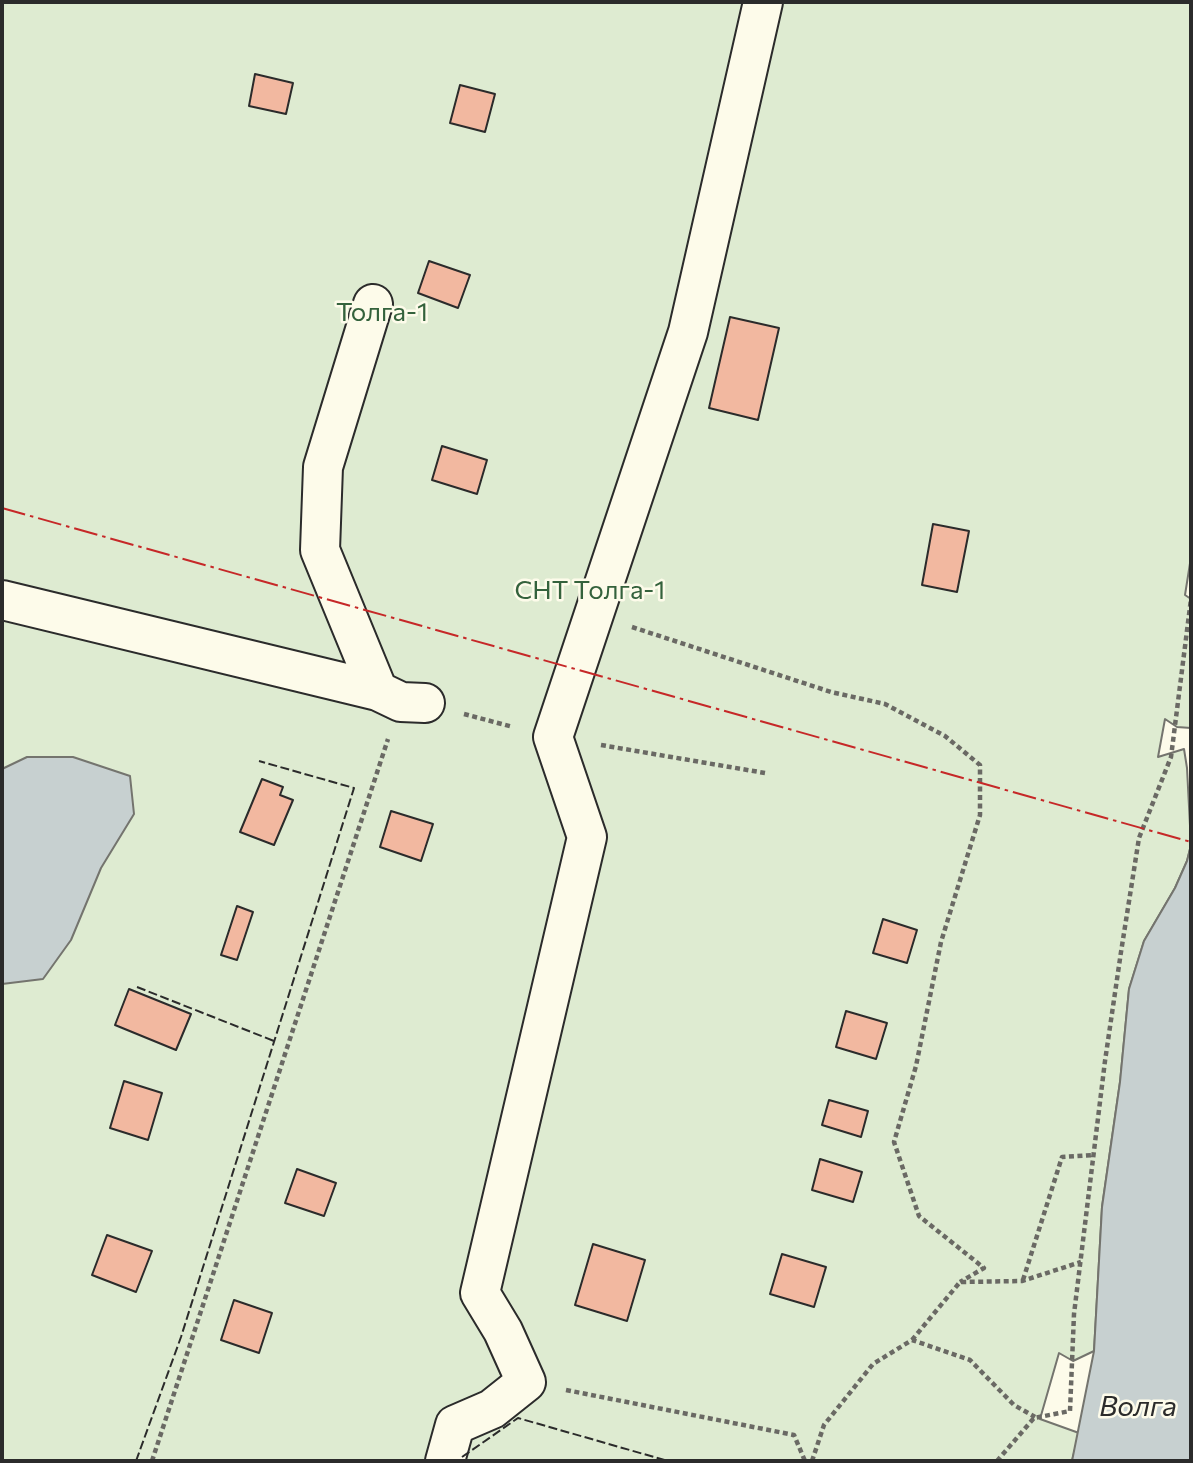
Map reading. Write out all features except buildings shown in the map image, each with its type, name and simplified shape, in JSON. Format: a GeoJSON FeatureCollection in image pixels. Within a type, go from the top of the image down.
{"type":"FeatureCollection","features":[{"type":"Feature","properties":{"kind":"street"},"geometry":{"type":"LineString","coordinates":[[445,1461],[455,1425],[492,1409],[526,1382],[503,1331],[480,1293],[587,837],[553,737],[688,332],[763,2]]}},
{"type":"Feature","properties":{"kind":"street"},"geometry":{"type":"LineString","coordinates":[[373,304],[323,467],[320,550],[401,699]]}},
{"type":"Feature","properties":{"kind":"street"},"geometry":{"type":"LineString","coordinates":[[2,600],[401,699]]}},
{"type":"Feature","properties":{"kind":"path"},"geometry":{"type":"LineString","coordinates":[[997,1461],[1035,1417],[1070,1411],[1074,1314],[1107,1048],[1139,838],[1171,757],[1191,599]]}},
{"type":"Feature","properties":{"kind":"path"},"geometry":{"type":"LineString","coordinates":[[594,615],[831,692],[885,704],[944,736],[980,765],[980,815],[942,942],[916,1066],[894,1142],[919,1216],[984,1268],[960,1282],[912,1340],[873,1364],[824,1425],[812,1461]]}},
{"type":"Feature","properties":{"kind":"path"},"geometry":{"type":"LineString","coordinates":[[152,1461],[401,699]]}},
{"type":"Feature","properties":{"kind":"path"},"geometry":{"type":"LineString","coordinates":[[1022,1280],[1062,1157],[1094,1155]]}},
{"type":"Feature","properties":{"kind":"path"},"geometry":{"type":"LineString","coordinates":[[960,1282],[1022,1280],[1082,1262]]}},
{"type":"Feature","properties":{"kind":"path"},"geometry":{"type":"LineString","coordinates":[[912,1340],[970,1360],[1014,1405],[1035,1417]]}},
{"type":"Feature","properties":{"kind":"path"},"geometry":{"type":"LineString","coordinates":[[526,1382],[794,1434],[805,1461]]}},
{"type":"Feature","properties":{"kind":"green space","name":"СНТ Толга-1"},"geometry":{"type":"Polygon","coordinates":[[[2,2],[1191,2],[1191,557],[1185,595],[1191,599],[1191,728],[1177,727],[1165,719],[1158,757],[1184,749],[1191,845],[1175,888],[1144,941],[1129,989],[1120,1082],[1102,1207],[1094,1351],[1073,1361],[1059,1353],[1040,1419],[1079,1433],[1072,1461],[2,1461],[2,2]]]}},
{"type":"Feature","properties":{"kind":"water"},"geometry":{"type":"Polygon","coordinates":[[[27,757],[73,757],[130,776],[134,814],[101,868],[71,940],[43,979],[2,984],[2,769],[27,757]]]}},
{"type":"Feature","properties":{"kind":"water","name":"Волга"},"geometry":{"type":"Polygon","coordinates":[[[1191,845],[1191,1461],[1072,1461],[1094,1351],[1102,1207],[1120,1082],[1129,989],[1144,941],[1175,888],[1191,845]]]}},
{"type":"Feature","properties":{"kind":"fence"},"geometry":{"type":"LineString","coordinates":[[136,1461],[181,1337],[354,788],[259,761]]}},
{"type":"Feature","properties":{"kind":"fence"},"geometry":{"type":"LineString","coordinates":[[137,987],[274,1041]]}},
{"type":"Feature","properties":{"kind":"fence"},"geometry":{"type":"LineString","coordinates":[[462,1457],[518,1418],[668,1461]]}},
{"type":"Feature","properties":{"kind":"power"},"geometry":{"type":"LineString","coordinates":[[2,508],[1191,842]]}},
{"type":"Feature","properties":{"kind":"park label","name":"Толга-1"},"geometry":{"type":"Point","coordinates":[382,312]}}]}
